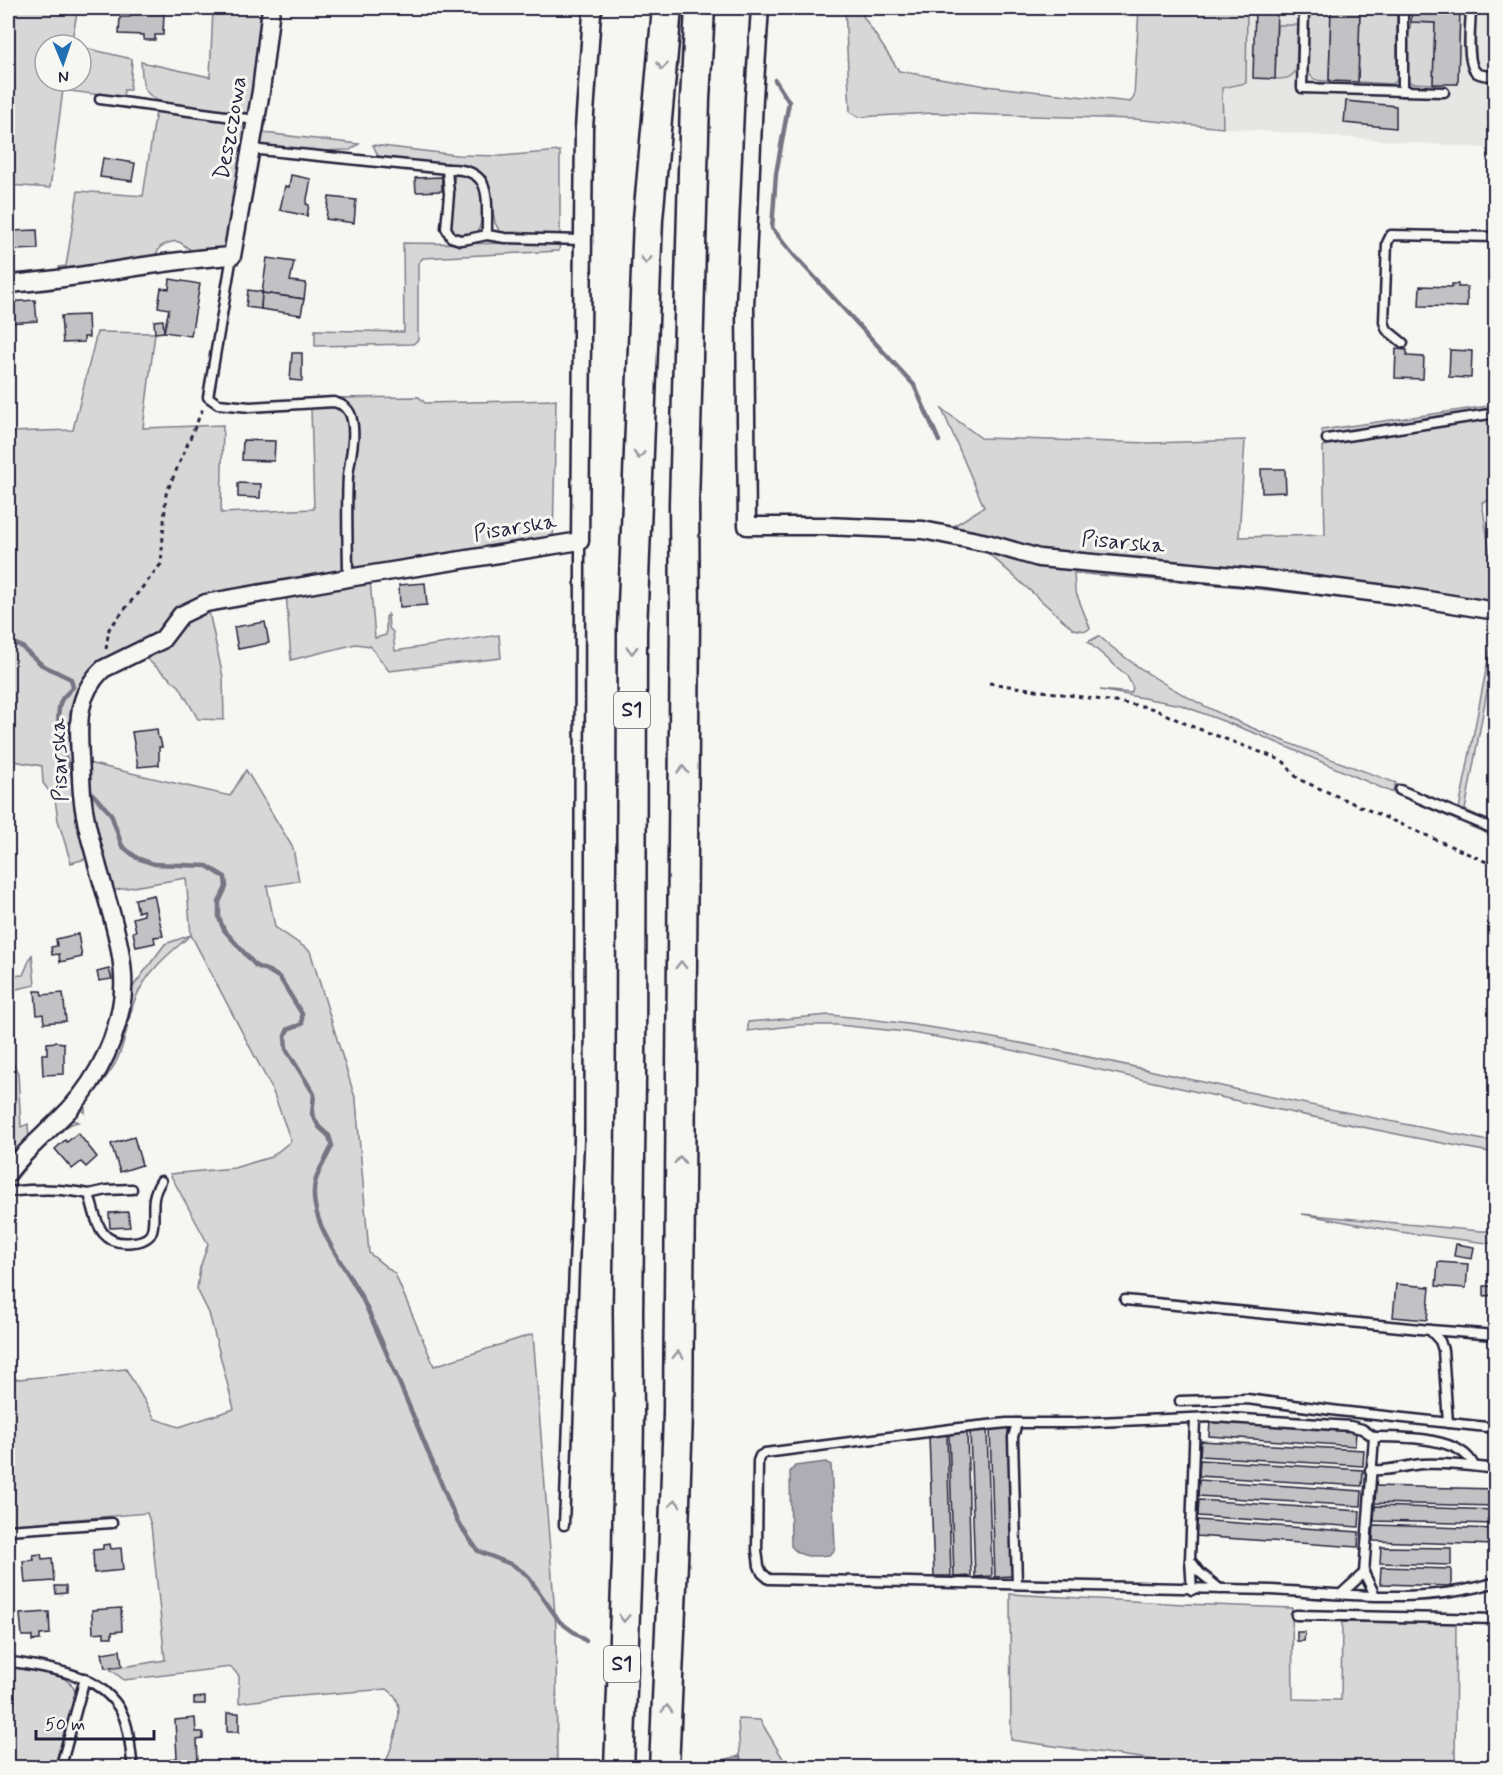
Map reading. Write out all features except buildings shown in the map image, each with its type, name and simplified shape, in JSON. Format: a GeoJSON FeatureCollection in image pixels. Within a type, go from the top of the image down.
{"type":"FeatureCollection","features":[{"type":"Feature","properties":{"kind":"highway","name":"S1"},"geometry":{"type":"LineString","coordinates":[[619,1767],[627,1560],[629,1413],[632,631],[648,219],[667,8]]}},
{"type":"Feature","properties":{"kind":"highway","name":"S1"},"geometry":{"type":"LineString","coordinates":[[664,1767],[678,1414],[684,504],[695,99],[700,8]]}},
{"type":"Feature","properties":{"kind":"street","name":"Deszczowa"},"geometry":{"type":"LineString","coordinates":[[232,256],[266,59],[271,8]]}},
{"type":"Feature","properties":{"kind":"street"},"geometry":{"type":"LineString","coordinates":[[580,541],[584,128],[594,8]]}},
{"type":"Feature","properties":{"kind":"street","name":"Pisarska"},"geometry":{"type":"LineString","coordinates":[[760,8],[745,307],[747,526],[825,525],[923,530],[987,543],[1039,558],[1267,579],[1409,597],[1496,611]]}},
{"type":"Feature","properties":{"kind":"street"},"geometry":{"type":"LineString","coordinates":[[8,284],[65,278],[155,263],[232,256]]}},
{"type":"Feature","properties":{"kind":"street","name":"Pisarska"},"geometry":{"type":"LineString","coordinates":[[8,1173],[86,1089],[113,1039],[122,1007],[124,991],[122,965],[114,925],[94,856],[82,794],[78,732],[81,706],[91,682],[103,669],[162,640],[181,615],[206,603],[580,541]]}},
{"type":"Feature","properties":{"kind":"lane"},"geometry":{"type":"LineString","coordinates":[[1304,8],[1302,88],[1444,92]]}},
{"type":"Feature","properties":{"kind":"lane"},"geometry":{"type":"LineString","coordinates":[[1403,8],[1403,91]]}},
{"type":"Feature","properties":{"kind":"lane"},"geometry":{"type":"LineString","coordinates":[[1471,8],[1470,63],[1475,72],[1484,76],[1496,76]]}},
{"type":"Feature","properties":{"kind":"lane"},"geometry":{"type":"LineString","coordinates":[[100,99],[255,120]]}},
{"type":"Feature","properties":{"kind":"lane"},"geometry":{"type":"LineString","coordinates":[[250,149],[470,171],[483,182],[487,235]]}},
{"type":"Feature","properties":{"kind":"lane"},"geometry":{"type":"LineString","coordinates":[[447,169],[449,194],[446,228],[447,234],[451,237],[460,240],[487,235],[505,238],[583,240]]}},
{"type":"Feature","properties":{"kind":"lane"},"geometry":{"type":"LineString","coordinates":[[1403,343],[1387,330],[1384,322],[1387,243],[1391,235],[1496,237]]}},
{"type":"Feature","properties":{"kind":"lane","name":"Deszczowa"},"geometry":{"type":"LineString","coordinates":[[208,396],[232,256]]}},
{"type":"Feature","properties":{"kind":"lane"},"geometry":{"type":"LineString","coordinates":[[208,396],[218,404],[224,405],[250,407],[334,402],[349,410],[353,432],[348,477],[348,578]]}},
{"type":"Feature","properties":{"kind":"lane"},"geometry":{"type":"LineString","coordinates":[[1327,439],[1496,412]]}},
{"type":"Feature","properties":{"kind":"lane"},"geometry":{"type":"LineString","coordinates":[[564,1525],[579,1139],[580,541]]}},
{"type":"Feature","properties":{"kind":"lane"},"geometry":{"type":"LineString","coordinates":[[1400,790],[1496,830]]}},
{"type":"Feature","properties":{"kind":"lane"},"geometry":{"type":"LineString","coordinates":[[89,1194],[102,1233],[116,1243],[135,1242],[150,1235],[154,1198],[161,1180]]}},
{"type":"Feature","properties":{"kind":"lane"},"geometry":{"type":"LineString","coordinates":[[8,1192],[65,1189],[89,1194],[107,1190],[132,1189]]}},
{"type":"Feature","properties":{"kind":"lane"},"geometry":{"type":"LineString","coordinates":[[1125,1300],[1496,1335]]}},
{"type":"Feature","properties":{"kind":"lane"},"geometry":{"type":"LineString","coordinates":[[1430,1330],[1440,1341],[1443,1350],[1448,1423]]}},
{"type":"Feature","properties":{"kind":"lane"},"geometry":{"type":"LineString","coordinates":[[1180,1401],[1247,1398],[1339,1411],[1496,1428]]}},
{"type":"Feature","properties":{"kind":"lane"},"geometry":{"type":"LineString","coordinates":[[1474,1466],[1467,1455],[1447,1444],[1417,1438],[1374,1437],[1362,1429],[1350,1426],[1231,1417],[1057,1424],[1017,1423],[959,1428],[765,1453],[758,1461],[757,1550],[759,1566],[762,1573],[769,1579],[1408,1596],[1456,1592],[1496,1582]]}},
{"type":"Feature","properties":{"kind":"lane"},"geometry":{"type":"LineString","coordinates":[[1192,1590],[1190,1560],[1195,1419]]}},
{"type":"Feature","properties":{"kind":"lane"},"geometry":{"type":"LineString","coordinates":[[1017,1423],[1013,1437],[1017,1584]]}},
{"type":"Feature","properties":{"kind":"lane"},"geometry":{"type":"LineString","coordinates":[[1374,1437],[1365,1573],[1375,1595]]}},
{"type":"Feature","properties":{"kind":"lane"},"geometry":{"type":"LineString","coordinates":[[1371,1470],[1380,1471],[1425,1464],[1496,1469]]}},
{"type":"Feature","properties":{"kind":"lane"},"geometry":{"type":"LineString","coordinates":[[8,1530],[112,1523]]}},
{"type":"Feature","properties":{"kind":"lane"},"geometry":{"type":"LineString","coordinates":[[1190,1560],[1199,1572],[1221,1590]]}},
{"type":"Feature","properties":{"kind":"lane"},"geometry":{"type":"LineString","coordinates":[[1341,1594],[1365,1573]]}},
{"type":"Feature","properties":{"kind":"lane"},"geometry":{"type":"LineString","coordinates":[[1296,1615],[1496,1619]]}},
{"type":"Feature","properties":{"kind":"lane"},"geometry":{"type":"LineString","coordinates":[[8,1661],[72,1674],[100,1686],[122,1712],[133,1767]]}},
{"type":"Feature","properties":{"kind":"lane"},"geometry":{"type":"LineString","coordinates":[[61,1766],[85,1678]]}},
{"type":"Feature","properties":{"kind":"path"},"geometry":{"type":"LineString","coordinates":[[103,669],[110,629],[161,564],[166,494],[208,396]]}},
{"type":"Feature","properties":{"kind":"path"},"geometry":{"type":"LineString","coordinates":[[989,683],[1154,709],[1191,726],[1276,758],[1284,762],[1298,779],[1496,866]]}},
{"type":"Feature","properties":{"kind":"shaded area"},"geometry":{"type":"Polygon","coordinates":[[[8,8],[78,8],[73,33],[33,33],[33,93],[63,93],[50,188],[8,185],[8,8]]]}},
{"type":"Feature","properties":{"kind":"shaded area"},"geometry":{"type":"Polygon","coordinates":[[[213,8],[265,8],[252,107],[249,112],[161,102],[149,95],[144,86],[141,62],[210,77],[213,8]]]}},
{"type":"Feature","properties":{"kind":"shaded area"},"geometry":{"type":"Polygon","coordinates":[[[276,8],[280,8],[264,133],[359,144],[350,150],[320,151],[261,146],[257,142],[276,8]]]}},
{"type":"Feature","properties":{"kind":"shaded area"},"geometry":{"type":"Polygon","coordinates":[[[845,8],[862,8],[863,16],[899,71],[986,86],[1130,102],[1134,97],[1139,8],[1247,8],[1246,83],[1222,88],[1223,128],[1134,119],[933,113],[858,117],[850,112],[845,8]]]}},
{"type":"Feature","properties":{"kind":"shaded area"},"geometry":{"type":"Polygon","coordinates":[[[1219,8],[1495,8],[1495,149],[1223,128],[1219,8]]]}},
{"type":"Feature","properties":{"kind":"shaded area"},"geometry":{"type":"Polygon","coordinates":[[[1308,8],[1331,8],[1329,81],[1316,80],[1308,72],[1308,8]]]}},
{"type":"Feature","properties":{"kind":"shaded area"},"geometry":{"type":"Polygon","coordinates":[[[1360,10],[1397,11],[1397,81],[1391,84],[1358,82],[1360,10]]]}},
{"type":"Feature","properties":{"kind":"shaded area"},"geometry":{"type":"Polygon","coordinates":[[[1411,22],[1435,23],[1433,84],[1411,83],[1408,80],[1408,37],[1411,22]]]}},
{"type":"Feature","properties":{"kind":"shaded area"},"geometry":{"type":"Polygon","coordinates":[[[1277,25],[1298,25],[1296,70],[1285,79],[1275,79],[1277,25]]]}},
{"type":"Feature","properties":{"kind":"shaded area"},"geometry":{"type":"Polygon","coordinates":[[[93,50],[132,59],[130,90],[124,90],[123,98],[86,93],[93,93],[93,50]]]}},
{"type":"Feature","properties":{"kind":"shaded area"},"geometry":{"type":"Polygon","coordinates":[[[156,111],[236,122],[243,126],[246,133],[227,249],[201,252],[174,242],[160,247],[151,258],[60,272],[59,267],[66,266],[78,191],[143,196],[156,111]]]}},
{"type":"Feature","properties":{"kind":"shaded area"},"geometry":{"type":"Polygon","coordinates":[[[373,145],[457,155],[501,156],[560,151],[560,235],[513,236],[500,232],[495,223],[487,178],[478,170],[465,165],[379,158],[373,145]]]}},
{"type":"Feature","properties":{"kind":"shaded area"},"geometry":{"type":"Polygon","coordinates":[[[461,173],[478,183],[482,201],[478,232],[464,236],[451,230],[448,214],[454,179],[456,174],[461,173]]]}},
{"type":"Feature","properties":{"kind":"shaded area"},"geometry":{"type":"Polygon","coordinates":[[[403,243],[560,243],[559,251],[423,258],[418,263],[418,340],[413,344],[315,346],[315,330],[404,332],[403,243]]]}},
{"type":"Feature","properties":{"kind":"shaded area"},"geometry":{"type":"Polygon","coordinates":[[[97,332],[155,333],[143,428],[223,425],[221,513],[314,509],[311,408],[334,406],[343,410],[350,431],[344,563],[340,573],[220,596],[81,691],[89,858],[71,863],[58,820],[55,799],[43,783],[42,766],[8,760],[8,432],[73,430],[97,332]]]}},
{"type":"Feature","properties":{"kind":"shaded area"},"geometry":{"type":"Polygon","coordinates":[[[419,397],[425,403],[556,400],[553,542],[352,572],[350,515],[355,419],[334,398],[419,397]]]}},
{"type":"Feature","properties":{"kind":"shaded area"},"geometry":{"type":"Polygon","coordinates":[[[1495,405],[1495,409],[1323,437],[1322,430],[1495,405]]]}},
{"type":"Feature","properties":{"kind":"shaded area"},"geometry":{"type":"Polygon","coordinates":[[[942,409],[981,438],[1151,443],[1245,440],[1239,537],[1325,535],[1323,446],[1495,417],[1495,500],[1482,502],[1490,554],[1495,553],[1495,606],[1035,552],[952,527],[984,507],[942,409]]]}},
{"type":"Feature","properties":{"kind":"shaded area"},"geometry":{"type":"Polygon","coordinates":[[[979,545],[1495,614],[1495,620],[1389,603],[1240,587],[1074,573],[1075,590],[1090,628],[1086,631],[1073,629],[979,545]]]}},
{"type":"Feature","properties":{"kind":"shaded area"},"geometry":{"type":"Polygon","coordinates":[[[370,580],[375,638],[386,635],[388,614],[395,651],[499,635],[501,658],[389,671],[370,646],[356,644],[291,660],[286,592],[370,580]]]}},
{"type":"Feature","properties":{"kind":"shaded area"},"geometry":{"type":"Polygon","coordinates":[[[208,607],[223,677],[224,720],[198,719],[179,686],[143,656],[174,629],[208,607]]]}},
{"type":"Feature","properties":{"kind":"shaded area"},"geometry":{"type":"Polygon","coordinates":[[[1495,624],[1495,692],[1487,691],[1465,810],[1495,823],[1493,825],[1459,809],[1495,624]]]}},
{"type":"Feature","properties":{"kind":"shaded area"},"geometry":{"type":"Polygon","coordinates":[[[1099,636],[1131,662],[1202,705],[1279,739],[1396,783],[1393,790],[1495,834],[1495,837],[1257,734],[1181,705],[1100,690],[1131,693],[1133,688],[1127,676],[1088,642],[1099,636]]]}},
{"type":"Feature","properties":{"kind":"shaded area"},"geometry":{"type":"Polygon","coordinates":[[[88,763],[230,796],[246,770],[293,848],[299,881],[267,886],[275,927],[310,951],[356,1101],[369,1253],[395,1274],[434,1366],[533,1334],[556,1627],[557,1767],[384,1767],[399,1715],[396,1699],[387,1689],[239,1703],[239,1676],[231,1667],[124,1680],[110,1669],[165,1660],[151,1525],[147,1513],[8,1525],[8,1380],[126,1369],[155,1419],[179,1427],[234,1409],[209,1313],[197,1289],[200,1268],[208,1244],[170,1174],[234,1168],[271,1157],[291,1141],[272,1089],[191,935],[186,878],[110,891],[85,782],[88,763]]]}},
{"type":"Feature","properties":{"kind":"shaded area"},"geometry":{"type":"Polygon","coordinates":[[[191,935],[166,957],[144,982],[134,1002],[119,1056],[85,1105],[85,1113],[80,1107],[132,988],[165,944],[191,935]]]}},
{"type":"Feature","properties":{"kind":"shaded area"},"geometry":{"type":"Polygon","coordinates":[[[32,954],[35,985],[8,991],[8,976],[23,975],[32,954]]]}},
{"type":"Feature","properties":{"kind":"shaded area"},"geometry":{"type":"Polygon","coordinates":[[[829,1015],[924,1026],[1017,1042],[1308,1105],[1495,1141],[1495,1153],[1260,1106],[1007,1049],[906,1032],[838,1025],[800,1025],[748,1031],[748,1022],[829,1015]]]}},
{"type":"Feature","properties":{"kind":"shaded area"},"geometry":{"type":"Polygon","coordinates":[[[8,1054],[18,1073],[21,1127],[28,1124],[29,1142],[8,1166],[8,1054]]]}},
{"type":"Feature","properties":{"kind":"shaded area"},"geometry":{"type":"Polygon","coordinates":[[[72,1119],[78,1122],[60,1131],[11,1186],[8,1184],[16,1171],[72,1119]]]}},
{"type":"Feature","properties":{"kind":"shaded area"},"geometry":{"type":"Polygon","coordinates":[[[1302,1214],[1495,1231],[1495,1244],[1400,1232],[1302,1214]]]}},
{"type":"Feature","properties":{"kind":"shaded area"},"geometry":{"type":"Polygon","coordinates":[[[826,1462],[831,1465],[834,1551],[829,1555],[803,1555],[791,1546],[790,1472],[795,1466],[826,1462]]]}},
{"type":"Feature","properties":{"kind":"shaded area"},"geometry":{"type":"Polygon","coordinates":[[[1010,1594],[1292,1608],[1293,1699],[1341,1700],[1342,1622],[1456,1623],[1455,1767],[1213,1768],[1011,1740],[1010,1594]]]}},
{"type":"Feature","properties":{"kind":"shaded area"},"geometry":{"type":"Polygon","coordinates":[[[14,1667],[41,1670],[58,1675],[72,1685],[76,1693],[54,1767],[8,1767],[8,1672],[14,1667]]]}},
{"type":"Feature","properties":{"kind":"shaded area"},"geometry":{"type":"Polygon","coordinates":[[[738,1719],[760,1720],[788,1767],[743,1767],[740,1756],[738,1719]]]}},
{"type":"Feature","properties":{"kind":"shaded area"},"geometry":{"type":"Polygon","coordinates":[[[740,1756],[743,1767],[721,1767],[722,1760],[740,1756]]]}},
{"type":"Feature","properties":{"kind":"waterway"},"geometry":{"type":"LineString","coordinates":[[775,80],[789,102],[776,174],[772,228],[914,385],[939,441]]}},
{"type":"Feature","properties":{"kind":"waterway"},"geometry":{"type":"LineString","coordinates":[[8,641],[21,646],[42,665],[71,679],[73,687],[63,697],[59,709],[59,729],[67,763],[76,778]]}},
{"type":"Feature","properties":{"kind":"waterway"},"geometry":{"type":"LineString","coordinates":[[87,788],[111,814],[122,846],[137,858],[154,864],[207,866],[225,877],[226,887],[219,902],[219,918],[224,930],[256,966],[280,978],[302,1014],[302,1024],[288,1029],[285,1036],[286,1049],[314,1094],[312,1114],[319,1127],[329,1136],[332,1146],[321,1167],[314,1188],[318,1217],[329,1242],[364,1302],[457,1521],[478,1551],[513,1565],[527,1575],[560,1622],[586,1641]]}}]}
